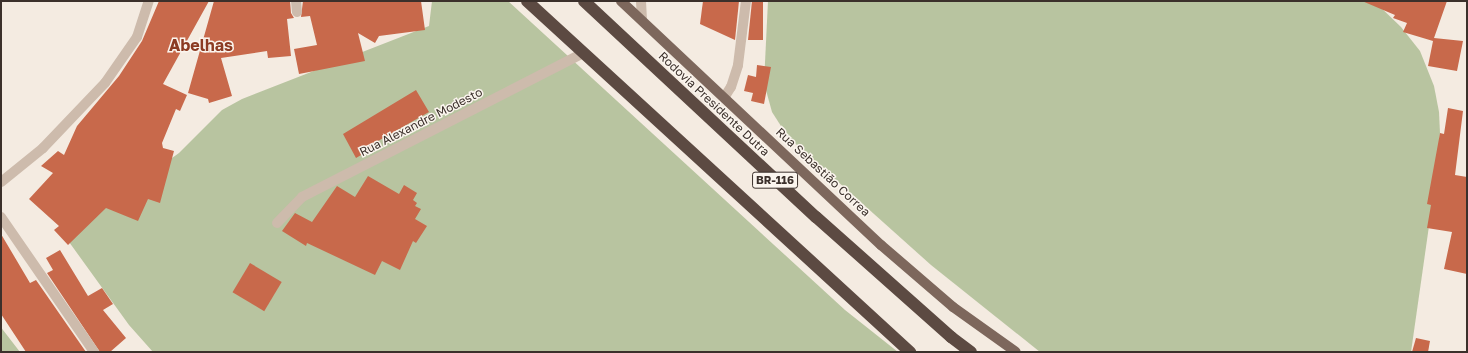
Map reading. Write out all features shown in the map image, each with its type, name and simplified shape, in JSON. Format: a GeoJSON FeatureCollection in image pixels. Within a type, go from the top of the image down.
{"type":"FeatureCollection","features":[{"type":"Feature","properties":{"kind":"highway","name":"BR-116"},"geometry":{"type":"LineString","coordinates":[[527,1],[910,352]]}},
{"type":"Feature","properties":{"kind":"highway","name":"Rodovia Presidente Dutra"},"geometry":{"type":"LineString","coordinates":[[584,1],[860,258],[972,352]]}},
{"type":"Feature","properties":{"kind":"main road","name":"Rua Sebastião Correa"},"geometry":{"type":"LineString","coordinates":[[621,1],[882,245],[953,307],[1016,352]]}},
{"type":"Feature","properties":{"kind":"street"},"geometry":{"type":"LineString","coordinates":[[1,182],[53,139],[105,83],[137,37],[149,1]]}},
{"type":"Feature","properties":{"kind":"street"},"geometry":{"type":"LineString","coordinates":[[296,1],[297,12]]}},
{"type":"Feature","properties":{"kind":"street"},"geometry":{"type":"LineString","coordinates":[[641,1],[642,19]]}},
{"type":"Feature","properties":{"kind":"street"},"geometry":{"type":"LineString","coordinates":[[724,98],[732,87],[738,65],[746,1]]}},
{"type":"Feature","properties":{"kind":"street","name":"Rua Alexandre Modesto"},"geometry":{"type":"LineString","coordinates":[[277,223],[302,197],[583,53]]}},
{"type":"Feature","properties":{"kind":"street"},"geometry":{"type":"LineString","coordinates":[[1,216],[94,352]]}},
{"type":"Feature","properties":{"kind":"green space"},"geometry":{"type":"Polygon","coordinates":[[[432,1],[508,1],[845,310],[898,352],[153,352],[129,325],[64,235],[179,153],[222,110],[242,99],[429,26],[432,1]]]}},
{"type":"Feature","properties":{"kind":"green space"},"geometry":{"type":"Polygon","coordinates":[[[768,1],[1374,1],[1401,27],[1420,51],[1434,86],[1439,112],[1440,133],[1434,191],[1411,352],[1040,352],[931,265],[788,137],[772,112],[764,83],[768,1]]]}},
{"type":"Feature","properties":{"kind":"green space"},"geometry":{"type":"Polygon","coordinates":[[[1,327],[3,330],[20,352],[1,352],[1,327]]]}},
{"type":"Feature","properties":{"kind":"building"},"geometry":{"type":"Polygon","coordinates":[[[159,1],[209,1],[163,84],[187,95],[180,111],[176,109],[162,143],[163,148],[174,151],[160,203],[148,199],[138,221],[106,208],[68,245],[54,230],[59,226],[29,199],[53,173],[41,166],[58,151],[64,155],[77,126],[119,76],[142,41],[159,1]]]}},
{"type":"Feature","properties":{"kind":"building"},"geometry":{"type":"Polygon","coordinates":[[[214,1],[290,1],[291,13],[294,18],[287,19],[291,56],[268,58],[267,51],[221,58],[232,96],[209,103],[208,99],[188,93],[214,1]]]}},
{"type":"Feature","properties":{"kind":"building"},"geometry":{"type":"Polygon","coordinates":[[[303,1],[421,1],[425,30],[379,36],[375,43],[358,33],[365,61],[299,74],[294,49],[317,45],[310,16],[301,17],[303,1]]]}},
{"type":"Feature","properties":{"kind":"building"},"geometry":{"type":"Polygon","coordinates":[[[703,1],[739,1],[735,40],[700,24],[703,1]]]}},
{"type":"Feature","properties":{"kind":"building"},"geometry":{"type":"Polygon","coordinates":[[[752,1],[763,1],[763,40],[748,40],[752,1]]]}},
{"type":"Feature","properties":{"kind":"building"},"geometry":{"type":"Polygon","coordinates":[[[1362,1],[1447,1],[1434,38],[1463,41],[1457,71],[1428,66],[1433,41],[1403,32],[1407,23],[1393,18],[1395,15],[1362,1]]]}},
{"type":"Feature","properties":{"kind":"building"},"geometry":{"type":"Polygon","coordinates":[[[757,65],[771,67],[764,104],[751,101],[753,93],[744,91],[748,75],[756,77],[757,65]]]}},
{"type":"Feature","properties":{"kind":"building"},"geometry":{"type":"Polygon","coordinates":[[[416,90],[429,112],[378,141],[380,144],[356,158],[343,134],[416,90]]]}},
{"type":"Feature","properties":{"kind":"building"},"geometry":{"type":"Polygon","coordinates":[[[1448,108],[1463,111],[1455,175],[1467,177],[1467,274],[1444,269],[1452,232],[1427,228],[1431,205],[1427,204],[1440,133],[1444,134],[1448,108]]]}},
{"type":"Feature","properties":{"kind":"building"},"geometry":{"type":"Polygon","coordinates":[[[368,176],[399,194],[404,185],[417,193],[413,200],[417,203],[415,206],[421,209],[415,219],[427,226],[416,243],[413,241],[400,270],[382,261],[375,275],[307,243],[306,246],[282,231],[295,213],[312,222],[337,186],[355,197],[368,176]]]}},
{"type":"Feature","properties":{"kind":"building"},"geometry":{"type":"Polygon","coordinates":[[[1,234],[30,283],[36,280],[86,352],[26,352],[1,314],[1,234]]]}},
{"type":"Feature","properties":{"kind":"building"},"geometry":{"type":"Polygon","coordinates":[[[60,250],[88,296],[102,288],[113,304],[103,310],[126,338],[110,352],[100,352],[47,273],[53,270],[46,258],[60,250]]]}},
{"type":"Feature","properties":{"kind":"building"},"geometry":{"type":"Polygon","coordinates":[[[250,263],[282,282],[264,311],[232,292],[250,263]]]}},
{"type":"Feature","properties":{"kind":"building"},"geometry":{"type":"Polygon","coordinates":[[[1416,338],[1430,341],[1428,352],[1412,352],[1416,338]]]}},
{"type":"Feature","properties":{"kind":"district","name":"Abelhas"},"geometry":{"type":"Point","coordinates":[201,45]}}]}
